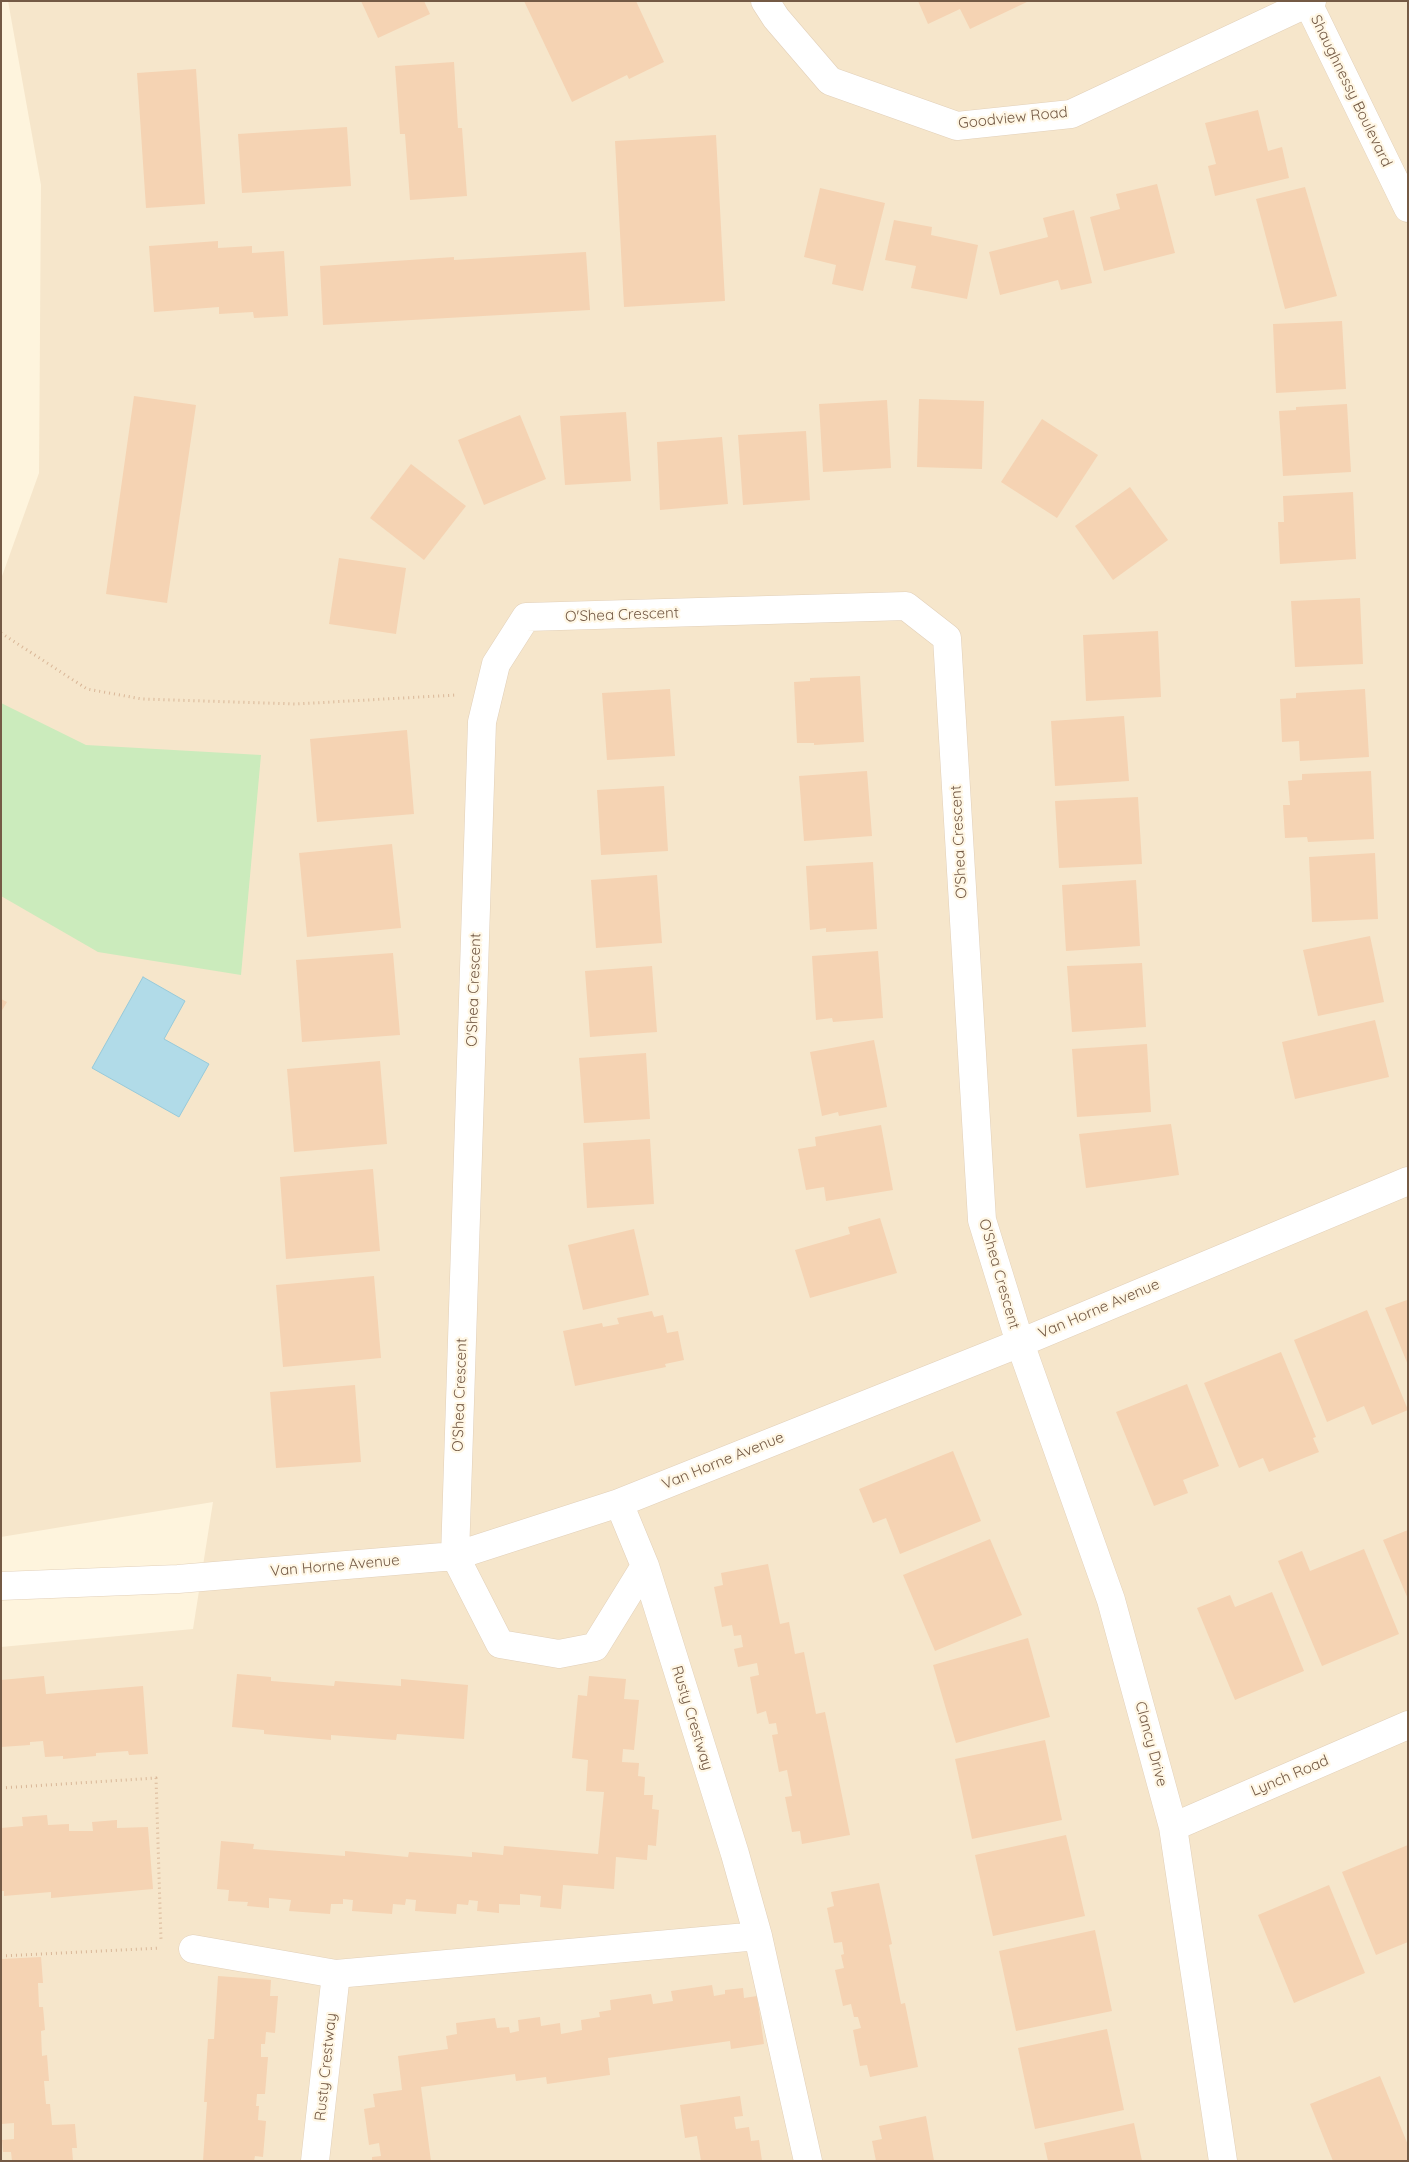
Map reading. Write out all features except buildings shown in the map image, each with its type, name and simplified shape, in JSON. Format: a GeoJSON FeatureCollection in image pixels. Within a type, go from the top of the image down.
{"type":"FeatureCollection","features":[{"type":"Feature","properties":{"kind":"street","name":"Goodview Road"},"geometry":{"type":"LineString","coordinates":[[765,1],[776,18],[830,81],[957,126],[1071,114],[1309,2]]}},
{"type":"Feature","properties":{"kind":"street","name":"Shaughnessy Boulevard"},"geometry":{"type":"LineString","coordinates":[[1309,2],[1408,208]]}},
{"type":"Feature","properties":{"kind":"street","name":"O'Shea Crescent"},"geometry":{"type":"LineString","coordinates":[[455,1556],[482,722],[496,664],[526,617],[906,606],[947,638],[982,1220],[1020,1342]]}},
{"type":"Feature","properties":{"kind":"street","name":"Van Horne Avenue"},"geometry":{"type":"LineString","coordinates":[[1,1586],[178,1579],[455,1556],[619,1503],[1020,1342],[1408,1181]]}},
{"type":"Feature","properties":{"kind":"street","name":"Clancy Drive"},"geometry":{"type":"LineString","coordinates":[[1020,1342],[1111,1600],[1173,1827],[1223,2161]]}},
{"type":"Feature","properties":{"kind":"street","name":"Rusty Crestway"},"geometry":{"type":"LineString","coordinates":[[619,1503],[645,1566],[758,1936],[808,2161]]}},
{"type":"Feature","properties":{"kind":"street"},"geometry":{"type":"LineString","coordinates":[[455,1556],[500,1644],[559,1654],[595,1647],[645,1566]]}},
{"type":"Feature","properties":{"kind":"street","name":"Lynch Road"},"geometry":{"type":"LineString","coordinates":[[1173,1827],[1408,1725]]}},
{"type":"Feature","properties":{"kind":"street"},"geometry":{"type":"LineString","coordinates":[[193,1949],[336,1974],[758,1936]]}},
{"type":"Feature","properties":{"kind":"street","name":"Rusty Crestway"},"geometry":{"type":"LineString","coordinates":[[315,2161],[336,1974]]}},
{"type":"Feature","properties":{"kind":"path"},"geometry":{"type":"LineString","coordinates":[[1,633],[87,689],[142,698],[296,704],[489,693]]}},
{"type":"Feature","properties":{"kind":"path"},"geometry":{"type":"LineString","coordinates":[[1,1788],[156,1778],[161,1948],[1,1956]]}},
{"type":"Feature","properties":{"kind":"shaded area"},"geometry":{"type":"Polygon","coordinates":[[[8,1],[1408,1],[1408,2161],[1,2161],[1,1647],[193,1629],[213,1502],[1,1537],[1,579],[39,473],[41,185],[8,1]]]}},
{"type":"Feature","properties":{"kind":"green space"},"geometry":{"type":"Polygon","coordinates":[[[1,703],[86,745],[261,755],[241,975],[98,952],[1,896],[1,703]]]}},
{"type":"Feature","properties":{"kind":"water"},"geometry":{"type":"Polygon","coordinates":[[[143,977],[185,1001],[164,1039],[209,1064],[179,1117],[92,1068],[143,977]]]}}]}
